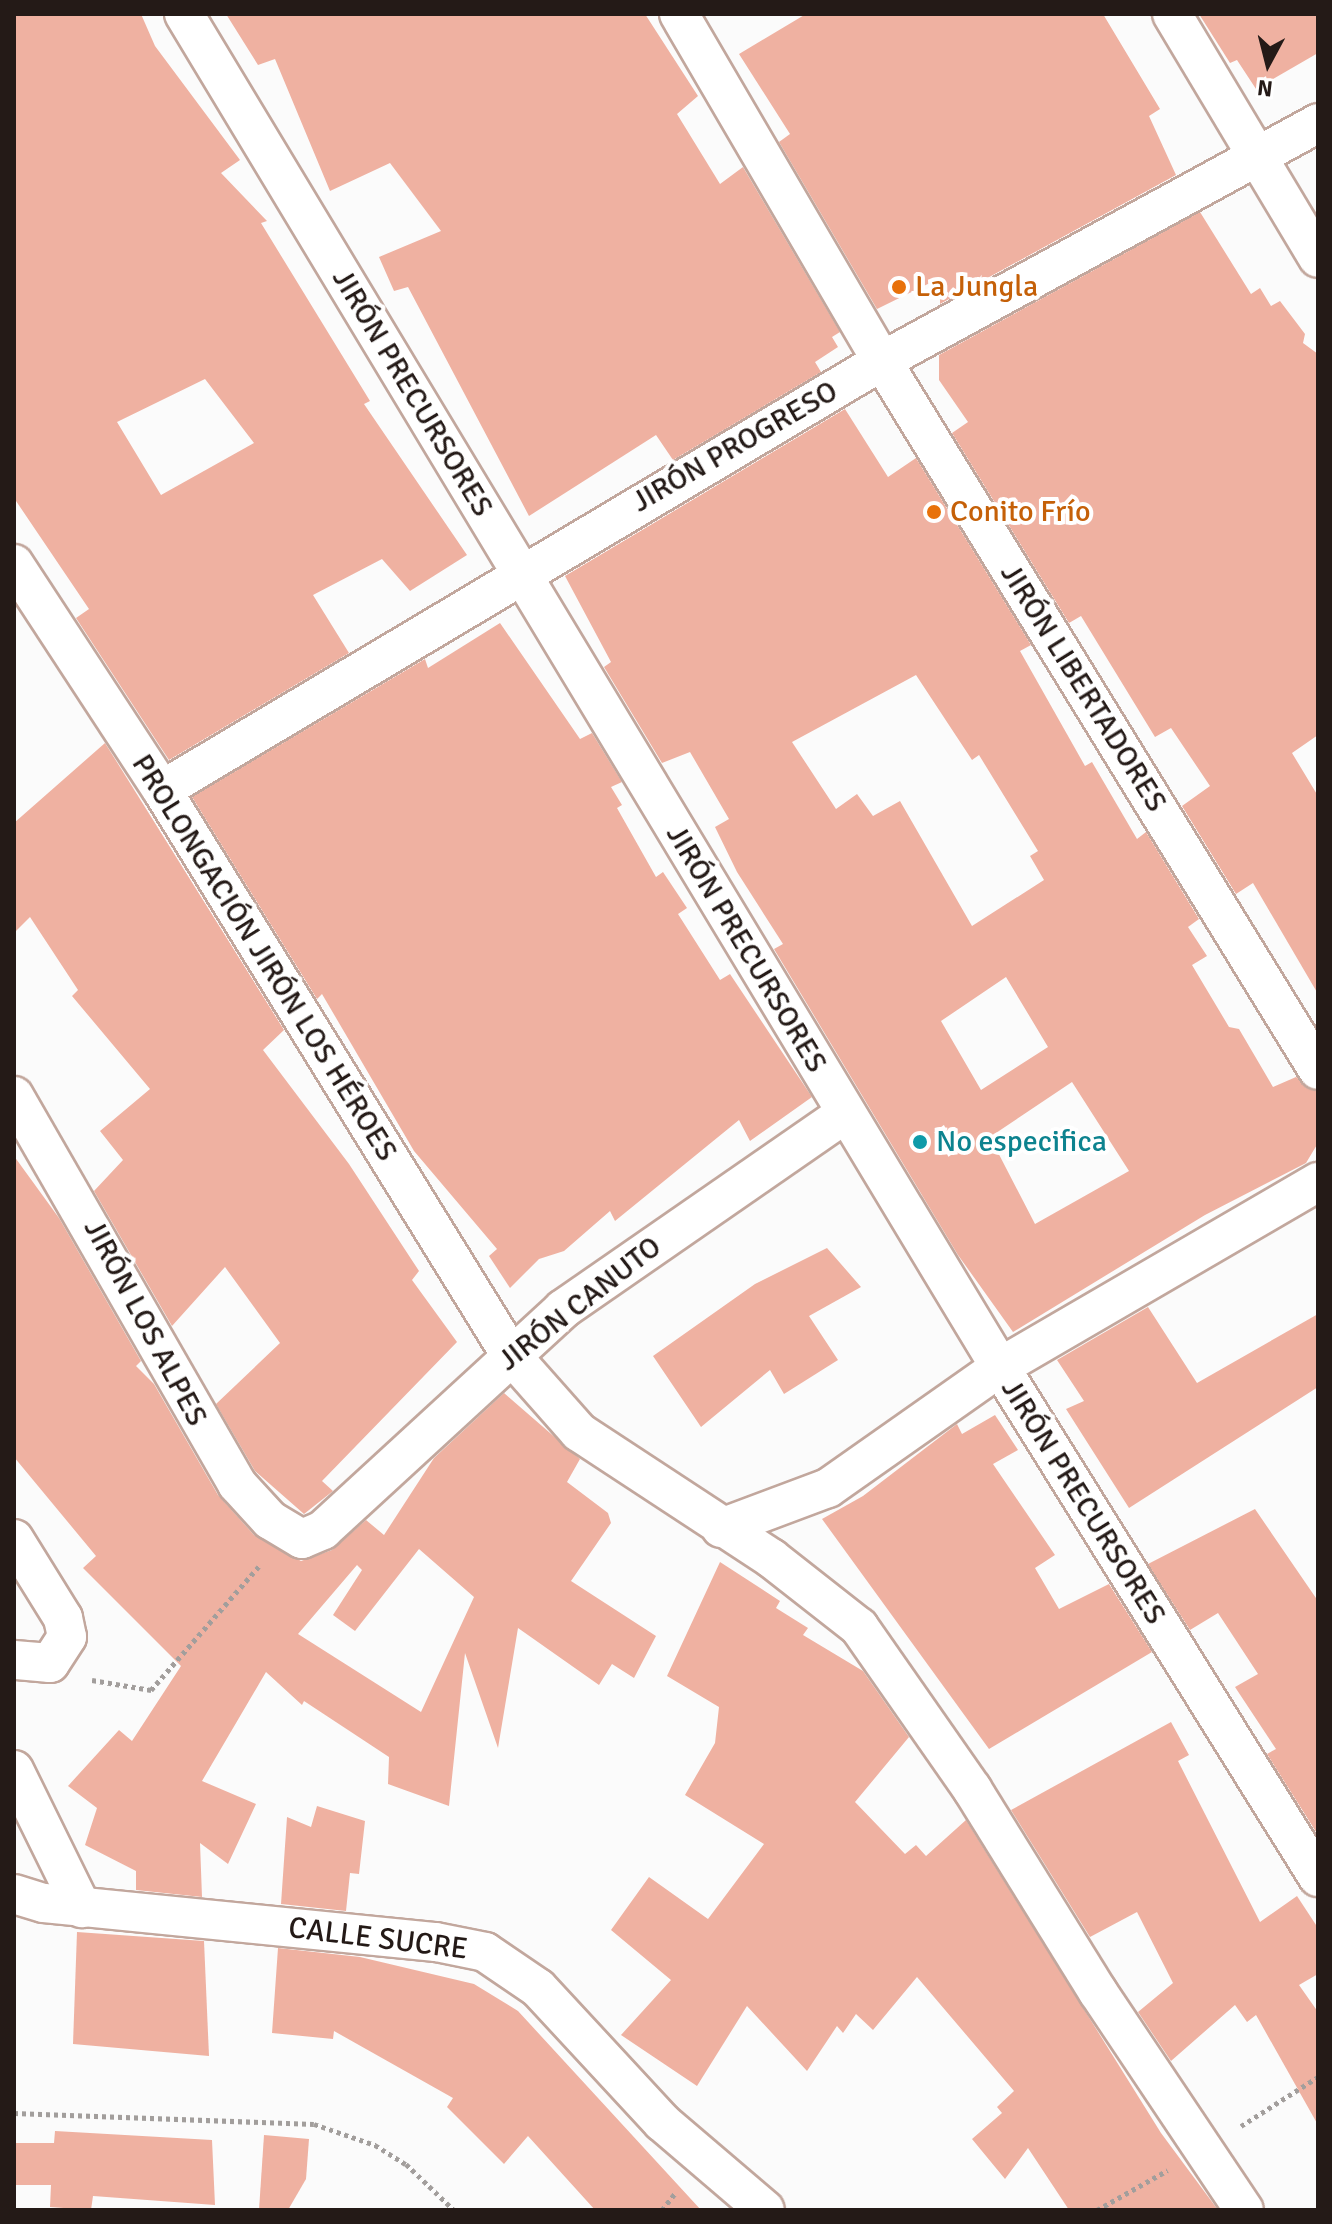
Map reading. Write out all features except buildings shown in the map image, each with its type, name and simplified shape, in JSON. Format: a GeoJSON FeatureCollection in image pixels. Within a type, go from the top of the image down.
{"type":"FeatureCollection","features":[{"type":"Feature","properties":{"kind":"street","name":"JIRÓN PRECURSORES"},"geometry":{"type":"LineString","coordinates":[[184,14],[1000,1367],[1318,1877]]}},
{"type":"Feature","properties":{"kind":"street","name":"JIRÓN LIBERTADORES"},"geometry":{"type":"LineString","coordinates":[[679,14],[882,361],[1318,1070]]}},
{"type":"Feature","properties":{"kind":"street"},"geometry":{"type":"LineString","coordinates":[[1172,14],[1318,258]]}},
{"type":"Feature","properties":{"kind":"street","name":"JIRÓN PROGRESO"},"geometry":{"type":"LineString","coordinates":[[162,790],[519,574],[882,361],[1318,123]]}},
{"type":"Feature","properties":{"kind":"street","name":"PROLONGACIÓN JIRÓN LOS HÉROES"},"geometry":{"type":"LineString","coordinates":[[14,564],[162,790],[510,1354],[579,1432],[837,1604],[889,1665],[1244,2210]]}},
{"type":"Feature","properties":{"kind":"street","name":"JIRÓN LOS ALPES"},"geometry":{"type":"LineString","coordinates":[[14,1096],[130,1289],[208,1440],[252,1503],[294,1537]]}},
{"type":"Feature","properties":{"kind":"street","name":"JIRÓN CANUTO"},"geometry":{"type":"LineString","coordinates":[[294,1537],[323,1530],[510,1354],[563,1309],[846,1113]]}},
{"type":"Feature","properties":{"kind":"street"},"geometry":{"type":"LineString","coordinates":[[721,1528],[828,1488],[1000,1367],[1318,1182]]}},
{"type":"Feature","properties":{"kind":"street"},"geometry":{"type":"LineString","coordinates":[[14,1539],[67,1627],[59,1656],[35,1665],[14,1660]]}},
{"type":"Feature","properties":{"kind":"street"},"geometry":{"type":"LineString","coordinates":[[14,1770],[82,1908]]}},
{"type":"Feature","properties":{"kind":"street","name":"CALLE SUCRE"},"geometry":{"type":"LineString","coordinates":[[14,1894],[82,1908],[436,1942],[485,1952],[538,1988],[662,2122],[765,2210]]}},
{"type":"Feature","properties":{"kind":"path"},"geometry":{"type":"LineString","coordinates":[[59,1656],[100,1686],[151,1690],[239,1582],[294,1537]]}},
{"type":"Feature","properties":{"kind":"path"},"geometry":{"type":"LineString","coordinates":[[14,2113],[314,2124],[375,2145],[406,2164],[454,2210]]}},
{"type":"Feature","properties":{"kind":"path"},"geometry":{"type":"LineString","coordinates":[[662,2210],[680,2187]]}},
{"type":"Feature","properties":{"kind":"place","name":"La Jungla"},"geometry":{"type":"Point","coordinates":[899,287]}},
{"type":"Feature","properties":{"kind":"place","name":"Conito Frío"},"geometry":{"type":"Point","coordinates":[934,512]}},
{"type":"Feature","properties":{"kind":"place","name":"No especifica"},"geometry":{"type":"Point","coordinates":[920,1142]}}]}
